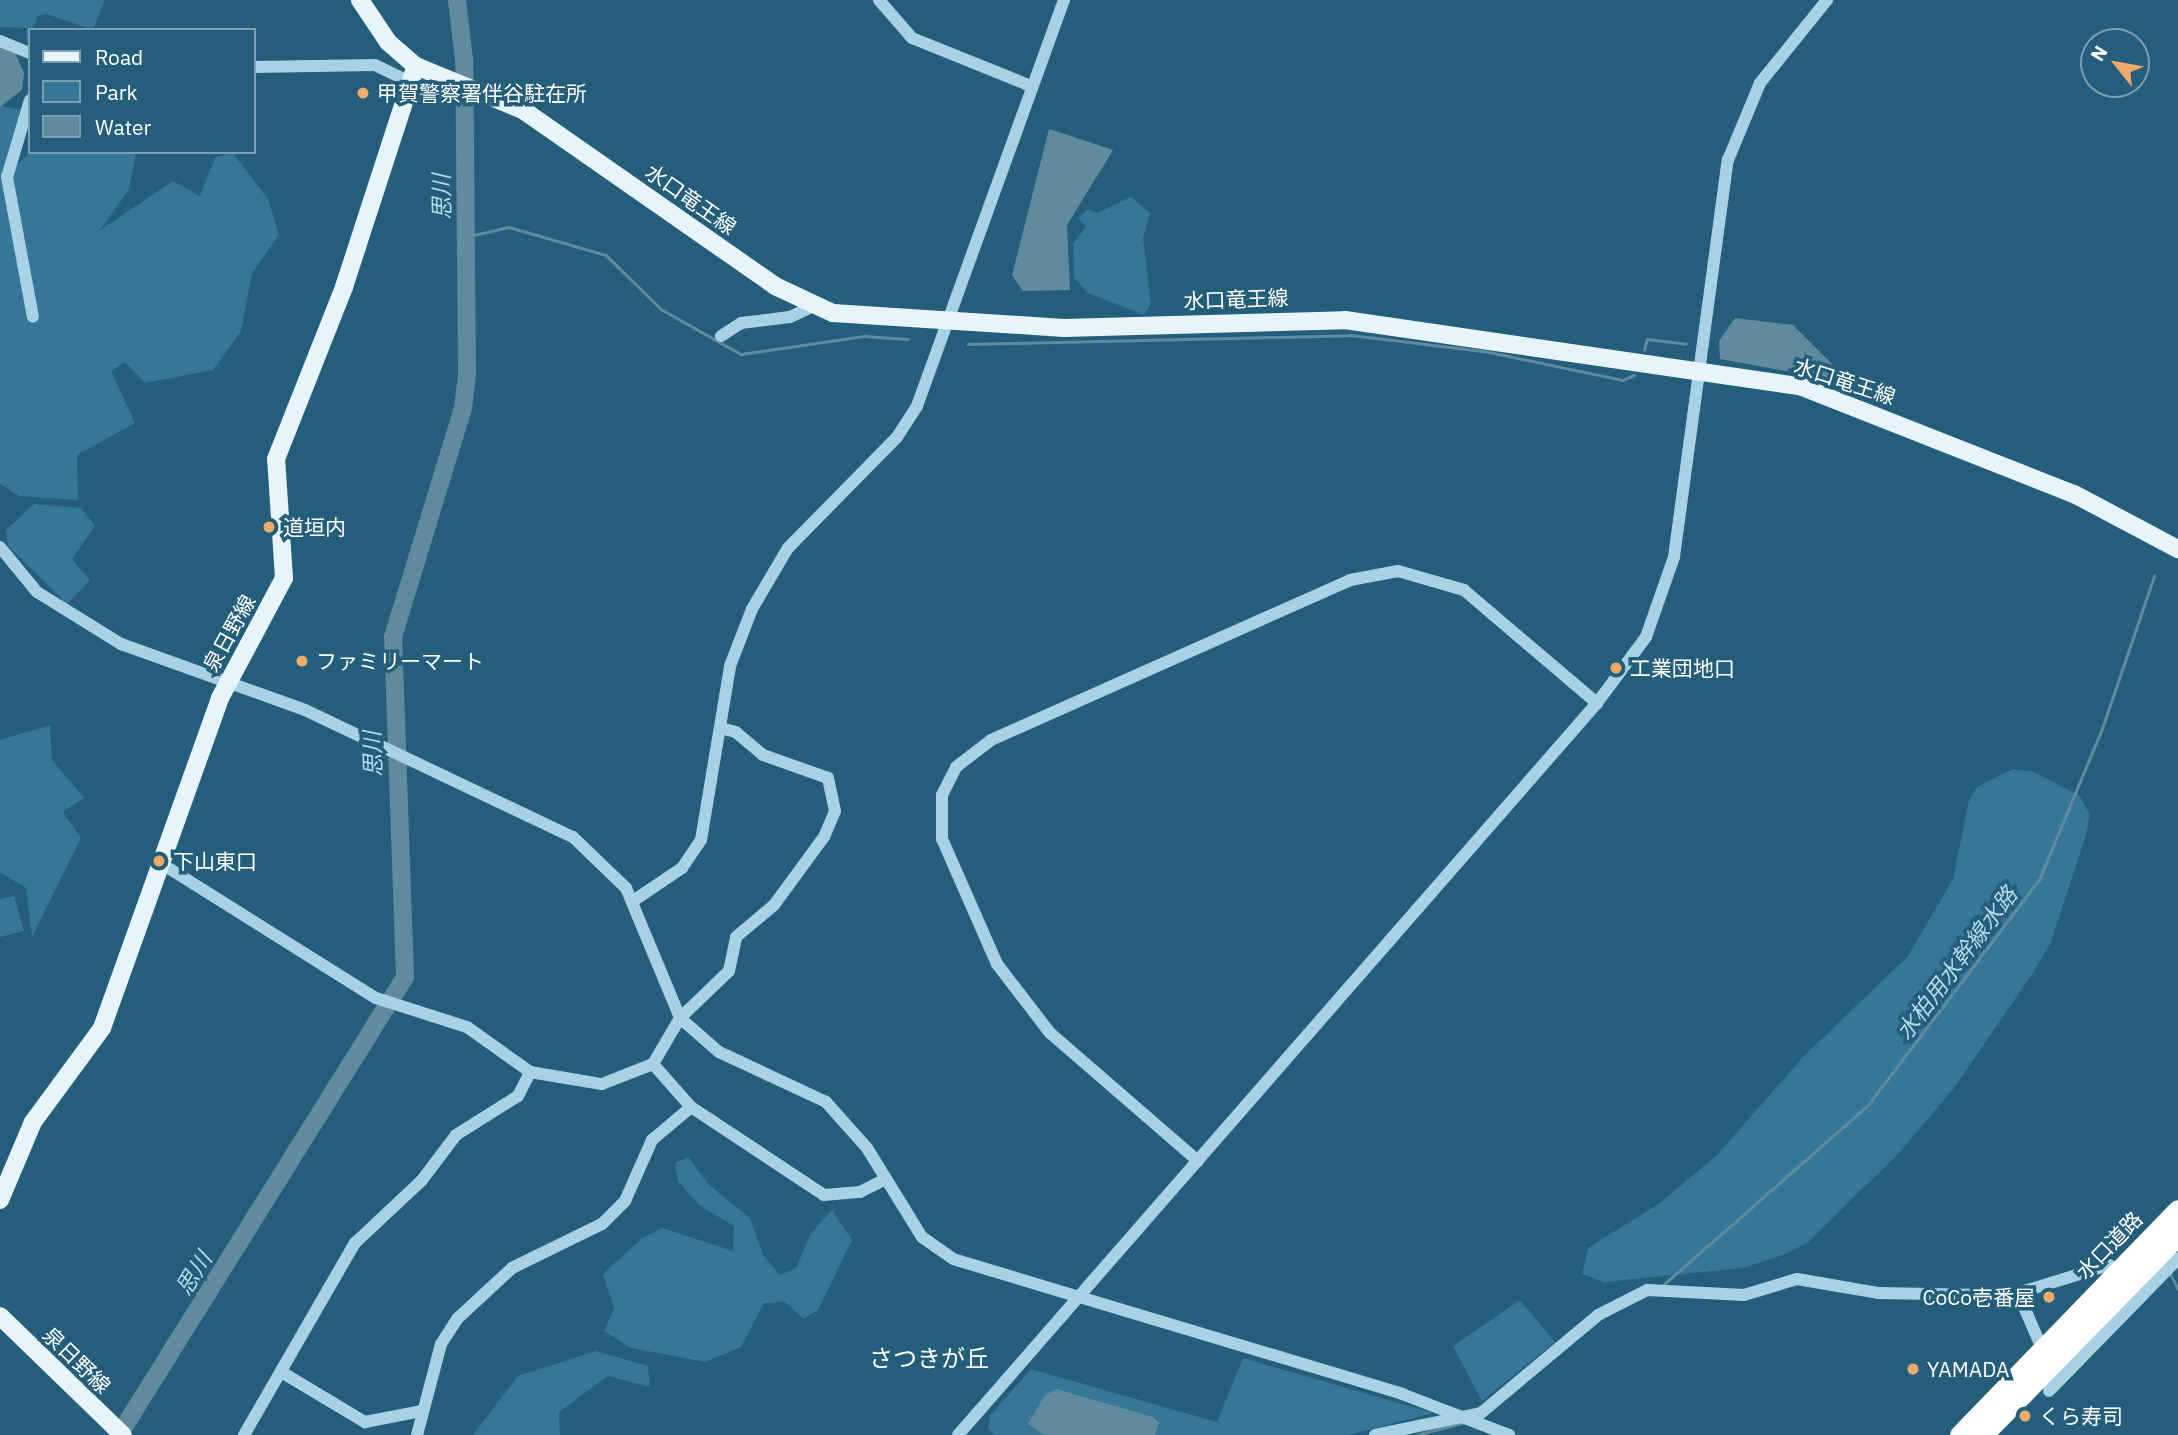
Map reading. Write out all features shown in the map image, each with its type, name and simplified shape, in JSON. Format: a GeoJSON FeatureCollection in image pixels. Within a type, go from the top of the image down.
{"type":"FeatureCollection","features":[{"type":"Feature","properties":{"kind":"highway","name":"水口道路"},"geometry":{"type":"LineString","coordinates":[[1960,1435],[2178,1209]]}},
{"type":"Feature","properties":{"kind":"highway","name":"水口道路"},"geometry":{"type":"LineString","coordinates":[[1982,1435],[2047,1381],[2178,1234]]}},
{"type":"Feature","properties":{"kind":"main road","name":"水口竜王線"},"geometry":{"type":"LineString","coordinates":[[360,0],[412,74],[443,76],[475,87],[538,119],[775,286],[814,306],[845,316],[1064,328],[1345,320],[1802,387],[1853,404],[2074,494],[2178,549]]}},
{"type":"Feature","properties":{"kind":"main road","name":"泉日野線"},"geometry":{"type":"LineString","coordinates":[[0,1200],[33,1122],[102,1028],[227,682],[284,578],[276,459],[344,287],[412,74]]}},
{"type":"Feature","properties":{"kind":"main road","name":"泉日野線"},"geometry":{"type":"LineString","coordinates":[[0,1316],[116,1429]]}},
{"type":"Feature","properties":{"kind":"street"},"geometry":{"type":"LineString","coordinates":[[879,0],[923,44],[1031,86]]}},
{"type":"Feature","properties":{"kind":"street"},"geometry":{"type":"LineString","coordinates":[[633,901],[682,868],[701,840],[730,666],[751,609],[818,512],[897,437],[917,406],[1064,0]]}},
{"type":"Feature","properties":{"kind":"street"},"geometry":{"type":"LineString","coordinates":[[967,1432],[1076,1301],[1597,704],[1646,637],[1668,584],[1735,135],[1770,68],[1827,0]]}},
{"type":"Feature","properties":{"kind":"street"},"geometry":{"type":"LineString","coordinates":[[0,41],[28,51]]}},
{"type":"Feature","properties":{"kind":"street"},"geometry":{"type":"LineString","coordinates":[[256,67],[375,65],[412,74]]}},
{"type":"Feature","properties":{"kind":"street"},"geometry":{"type":"LineString","coordinates":[[28,107],[7,177],[33,317]]}},
{"type":"Feature","properties":{"kind":"street"},"geometry":{"type":"LineString","coordinates":[[721,336],[741,323],[790,317],[814,306]]}},
{"type":"Feature","properties":{"kind":"street"},"geometry":{"type":"LineString","coordinates":[[0,547],[37,592],[82,624],[381,746],[573,837],[617,875],[633,901],[680,1018],[719,1052],[826,1102],[886,1178],[934,1247],[975,1270],[1469,1416],[1509,1435]]}},
{"type":"Feature","properties":{"kind":"street"},"geometry":{"type":"LineString","coordinates":[[1198,1161],[1050,1032],[997,964],[942,839],[942,795],[956,767],[991,740],[1350,580],[1398,570],[1464,590],[1597,704]]}},
{"type":"Feature","properties":{"kind":"street"},"geometry":{"type":"LineString","coordinates":[[162,864],[383,1001],[467,1027],[530,1072],[602,1084],[653,1064],[680,1018],[729,971],[736,958],[733,941],[774,905],[824,837],[835,811],[828,778],[763,755],[736,732],[720,728]]}},
{"type":"Feature","properties":{"kind":"street"},"geometry":{"type":"LineString","coordinates":[[653,1064],[691,1107],[824,1195],[860,1192],[886,1178]]}},
{"type":"Feature","properties":{"kind":"street"},"geometry":{"type":"LineString","coordinates":[[244,1435],[284,1373],[355,1242],[422,1180],[456,1135],[518,1096],[530,1072]]}},
{"type":"Feature","properties":{"kind":"street"},"geometry":{"type":"LineString","coordinates":[[417,1435],[440,1344],[457,1319],[512,1268],[602,1224],[625,1201],[652,1140],[691,1107]]}},
{"type":"Feature","properties":{"kind":"street"},"geometry":{"type":"LineString","coordinates":[[2047,1381],[2178,1259]]}},
{"type":"Feature","properties":{"kind":"street"},"geometry":{"type":"LineString","coordinates":[[1375,1435],[1469,1416],[1503,1397],[1598,1315],[1647,1290],[1744,1295],[1797,1279],[1878,1293],[2018,1293],[2109,1265],[2119,1270]]}},
{"type":"Feature","properties":{"kind":"street"},"geometry":{"type":"LineString","coordinates":[[2018,1293],[2044,1347],[2047,1381]]}},
{"type":"Feature","properties":{"kind":"street"},"geometry":{"type":"LineString","coordinates":[[284,1373],[365,1422],[421,1411]]}},
{"type":"Feature","properties":{"kind":"green space"},"geometry":{"type":"Polygon","coordinates":[[[0,0],[105,0],[94,28],[47,14],[38,16],[33,28],[28,28],[27,44],[26,28],[0,27],[0,0]]]}},
{"type":"Feature","properties":{"kind":"green space"},"geometry":{"type":"Polygon","coordinates":[[[0,106],[22,110],[2,177],[29,154],[136,154],[129,190],[99,231],[173,181],[200,196],[215,158],[234,154],[268,199],[279,235],[252,273],[241,331],[213,370],[145,383],[125,362],[111,371],[135,423],[77,455],[78,500],[19,496],[0,484],[0,106]]]}},
{"type":"Feature","properties":{"kind":"green space"},"geometry":{"type":"Polygon","coordinates":[[[1131,197],[1150,213],[1143,238],[1151,304],[1144,315],[1088,293],[1074,278],[1073,244],[1086,226],[1078,218],[1088,209],[1097,213],[1131,197]]]}},
{"type":"Feature","properties":{"kind":"green space"},"geometry":{"type":"Polygon","coordinates":[[[34,504],[81,508],[95,526],[72,559],[90,580],[67,604],[8,546],[6,530],[34,504]]]}},
{"type":"Feature","properties":{"kind":"green space"},"geometry":{"type":"Polygon","coordinates":[[[50,725],[52,760],[84,798],[63,812],[81,838],[32,937],[26,888],[0,872],[0,740],[50,725]]]}},
{"type":"Feature","properties":{"kind":"green space"},"geometry":{"type":"Polygon","coordinates":[[[2013,769],[2032,771],[2080,796],[2090,815],[2086,835],[2051,942],[2033,973],[1954,1088],[1899,1153],[1807,1243],[1785,1254],[1743,1268],[1604,1282],[1582,1274],[1588,1248],[1660,1203],[1717,1155],[1803,1057],[1908,956],[1953,879],[1969,800],[1977,787],[2013,769]]]}},
{"type":"Feature","properties":{"kind":"green space"},"geometry":{"type":"Polygon","coordinates":[[[14,896],[24,931],[0,937],[0,899],[14,896]]]}},
{"type":"Feature","properties":{"kind":"green space"},"geometry":{"type":"Polygon","coordinates":[[[688,1157],[709,1185],[750,1218],[763,1255],[780,1275],[796,1268],[811,1233],[832,1210],[852,1240],[818,1310],[803,1319],[785,1302],[764,1303],[741,1347],[705,1362],[631,1348],[604,1331],[614,1308],[603,1274],[641,1239],[662,1228],[733,1251],[734,1226],[699,1205],[678,1181],[675,1163],[688,1157]]]}},
{"type":"Feature","properties":{"kind":"green space"},"geometry":{"type":"Polygon","coordinates":[[[1520,1300],[1555,1342],[1482,1401],[1453,1346],[1520,1300]]]}},
{"type":"Feature","properties":{"kind":"green space"},"geometry":{"type":"Polygon","coordinates":[[[596,1351],[648,1366],[650,1387],[608,1376],[559,1412],[560,1435],[473,1435],[518,1376],[596,1351]]]}},
{"type":"Feature","properties":{"kind":"green space"},"geometry":{"type":"Polygon","coordinates":[[[1243,1358],[1433,1413],[1348,1435],[995,1435],[988,1429],[990,1416],[1031,1369],[1217,1422],[1243,1358]]]}},
{"type":"Feature","properties":{"kind":"water"},"geometry":{"type":"Polygon","coordinates":[[[0,45],[14,50],[24,73],[22,90],[0,107],[0,45]]]}},
{"type":"Feature","properties":{"kind":"water"},"geometry":{"type":"Polygon","coordinates":[[[1049,129],[1113,150],[1067,225],[1070,290],[1023,291],[1012,275],[1049,129]]]}},
{"type":"Feature","properties":{"kind":"water"},"geometry":{"type":"Polygon","coordinates":[[[1735,318],[1793,325],[1832,364],[1830,379],[1720,359],[1719,341],[1735,318]]]}},
{"type":"Feature","properties":{"kind":"water"},"geometry":{"type":"Polygon","coordinates":[[[1056,1389],[1153,1417],[1159,1423],[1155,1435],[1044,1435],[1028,1424],[1045,1395],[1056,1389]]]}},
{"type":"Feature","properties":{"kind":"waterway","name":"思川"},"geometry":{"type":"LineString","coordinates":[[119,1435],[405,977],[393,637],[463,408],[467,373],[464,59],[457,0]]}},
{"type":"Feature","properties":{"kind":"waterway"},"geometry":{"type":"LineString","coordinates":[[465,247],[474,235],[509,227],[606,255],[661,309],[741,354],[864,336],[908,339]]}},
{"type":"Feature","properties":{"kind":"waterway"},"geometry":{"type":"LineString","coordinates":[[968,344],[1351,335],[1484,351],[1623,380],[1634,375]]}},
{"type":"Feature","properties":{"kind":"waterway"},"geometry":{"type":"LineString","coordinates":[[1644,350],[1647,339],[1686,344]]}},
{"type":"Feature","properties":{"kind":"waterway","name":"水柏用水幹線水路"},"geometry":{"type":"LineString","coordinates":[[1662,1286],[1868,1105],[2039,880],[2102,729],[2154,576]]}},
{"type":"Feature","properties":{"kind":"waterway"},"geometry":{"type":"LineString","coordinates":[[2170,1273],[2178,1289]]}},
{"type":"Feature","properties":{"kind":"waterway","name":"水柏用水幹線水路"},"geometry":{"type":"LineString","coordinates":[[1416,1435],[1462,1423]]}},
{"type":"Feature","properties":{"kind":"place","name":"甲賀警察署伴谷駐在所"},"geometry":{"type":"Point","coordinates":[363,93]}},
{"type":"Feature","properties":{"kind":"place","name":"道垣内"},"geometry":{"type":"Point","coordinates":[269,527]}},
{"type":"Feature","properties":{"kind":"place","name":"ファミリーマート"},"geometry":{"type":"Point","coordinates":[302,661]}},
{"type":"Feature","properties":{"kind":"place","name":"工業団地口"},"geometry":{"type":"Point","coordinates":[1616,668]}},
{"type":"Feature","properties":{"kind":"place","name":"下山東口"},"geometry":{"type":"Point","coordinates":[159,861]}},
{"type":"Feature","properties":{"kind":"place","name":"CoCo壱番屋"},"geometry":{"type":"Point","coordinates":[2049,1297]}},
{"type":"Feature","properties":{"kind":"place","name":"YAMADA"},"geometry":{"type":"Point","coordinates":[1913,1369]}},
{"type":"Feature","properties":{"kind":"place","name":"くら寿司"},"geometry":{"type":"Point","coordinates":[2025,1416]}},
{"type":"Feature","properties":{"kind":"district","name":"さつきが丘"},"geometry":{"type":"Point","coordinates":[929,1359]}}]}
